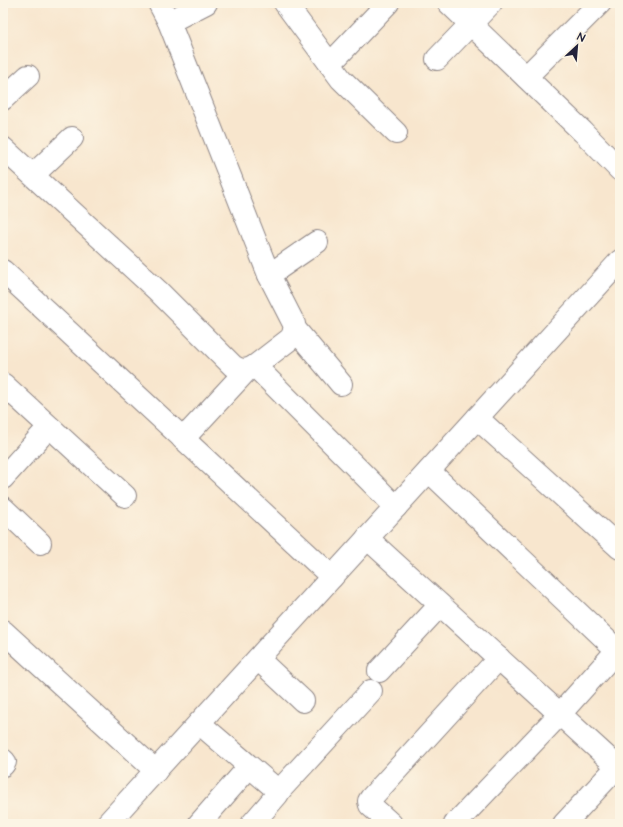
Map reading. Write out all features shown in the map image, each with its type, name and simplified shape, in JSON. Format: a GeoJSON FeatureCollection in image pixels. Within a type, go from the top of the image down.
{"type":"FeatureCollection","features":[{"type":"Feature","properties":{"kind":"street"},"geometry":{"type":"LineString","coordinates":[[159,3],[169,22],[269,275],[294,324],[295,329],[341,384]]}},
{"type":"Feature","properties":{"kind":"street"},"geometry":{"type":"LineString","coordinates":[[169,22],[206,3]]}},
{"type":"Feature","properties":{"kind":"street"},"geometry":{"type":"LineString","coordinates":[[285,3],[341,79],[396,133]]}},
{"type":"Feature","properties":{"kind":"street"},"geometry":{"type":"LineString","coordinates":[[330,64],[388,3]]}},
{"type":"Feature","properties":{"kind":"street"},"geometry":{"type":"LineString","coordinates":[[449,3],[620,170]]}},
{"type":"Feature","properties":{"kind":"street"},"geometry":{"type":"LineString","coordinates":[[437,59],[491,3]]}},
{"type":"Feature","properties":{"kind":"street"},"geometry":{"type":"LineString","coordinates":[[526,77],[600,3]]}},
{"type":"Feature","properties":{"kind":"street"},"geometry":{"type":"LineString","coordinates":[[3,99],[28,76]]}},
{"type":"Feature","properties":{"kind":"street"},"geometry":{"type":"LineString","coordinates":[[32,175],[72,138]]}},
{"type":"Feature","properties":{"kind":"street"},"geometry":{"type":"LineString","coordinates":[[3,148],[158,291],[233,366],[241,370],[251,368]]}},
{"type":"Feature","properties":{"kind":"street"},"geometry":{"type":"LineString","coordinates":[[269,275],[318,242]]}},
{"type":"Feature","properties":{"kind":"street"},"geometry":{"type":"LineString","coordinates":[[107,824],[620,261]]}},
{"type":"Feature","properties":{"kind":"street"},"geometry":{"type":"LineString","coordinates":[[3,272],[332,577]]}},
{"type":"Feature","properties":{"kind":"street"},"geometry":{"type":"LineString","coordinates":[[183,439],[251,368],[290,339],[294,334],[295,329]]}},
{"type":"Feature","properties":{"kind":"street"},"geometry":{"type":"LineString","coordinates":[[251,368],[396,507]]}},
{"type":"Feature","properties":{"kind":"street"},"geometry":{"type":"LineString","coordinates":[[3,384],[125,496]]}},
{"type":"Feature","properties":{"kind":"street"},"geometry":{"type":"LineString","coordinates":[[478,418],[620,548]]}},
{"type":"Feature","properties":{"kind":"street"},"geometry":{"type":"LineString","coordinates":[[3,478],[49,427]]}},
{"type":"Feature","properties":{"kind":"street"},"geometry":{"type":"LineString","coordinates":[[429,471],[618,654],[455,824]]}},
{"type":"Feature","properties":{"kind":"street"},"geometry":{"type":"LineString","coordinates":[[3,508],[40,543]]}},
{"type":"Feature","properties":{"kind":"street"},"geometry":{"type":"LineString","coordinates":[[368,538],[619,768],[564,824]]}},
{"type":"Feature","properties":{"kind":"street"},"geometry":{"type":"LineString","coordinates":[[379,671],[440,605]]}},
{"type":"Feature","properties":{"kind":"street"},"geometry":{"type":"LineString","coordinates":[[3,631],[156,771]]}},
{"type":"Feature","properties":{"kind":"street"},"geometry":{"type":"LineString","coordinates":[[391,824],[370,805],[371,798],[499,658]]}},
{"type":"Feature","properties":{"kind":"street"},"geometry":{"type":"LineString","coordinates":[[258,659],[303,701]]}},
{"type":"Feature","properties":{"kind":"street"},"geometry":{"type":"LineString","coordinates":[[252,824],[280,790],[371,691]]}},
{"type":"Feature","properties":{"kind":"street"},"geometry":{"type":"LineString","coordinates":[[199,723],[249,767],[276,789],[280,790]]}},
{"type":"Feature","properties":{"kind":"street"},"geometry":{"type":"LineString","coordinates":[[3,760],[5,762],[3,765]]}},
{"type":"Feature","properties":{"kind":"street"},"geometry":{"type":"LineString","coordinates":[[199,824],[249,767]]}}]}
